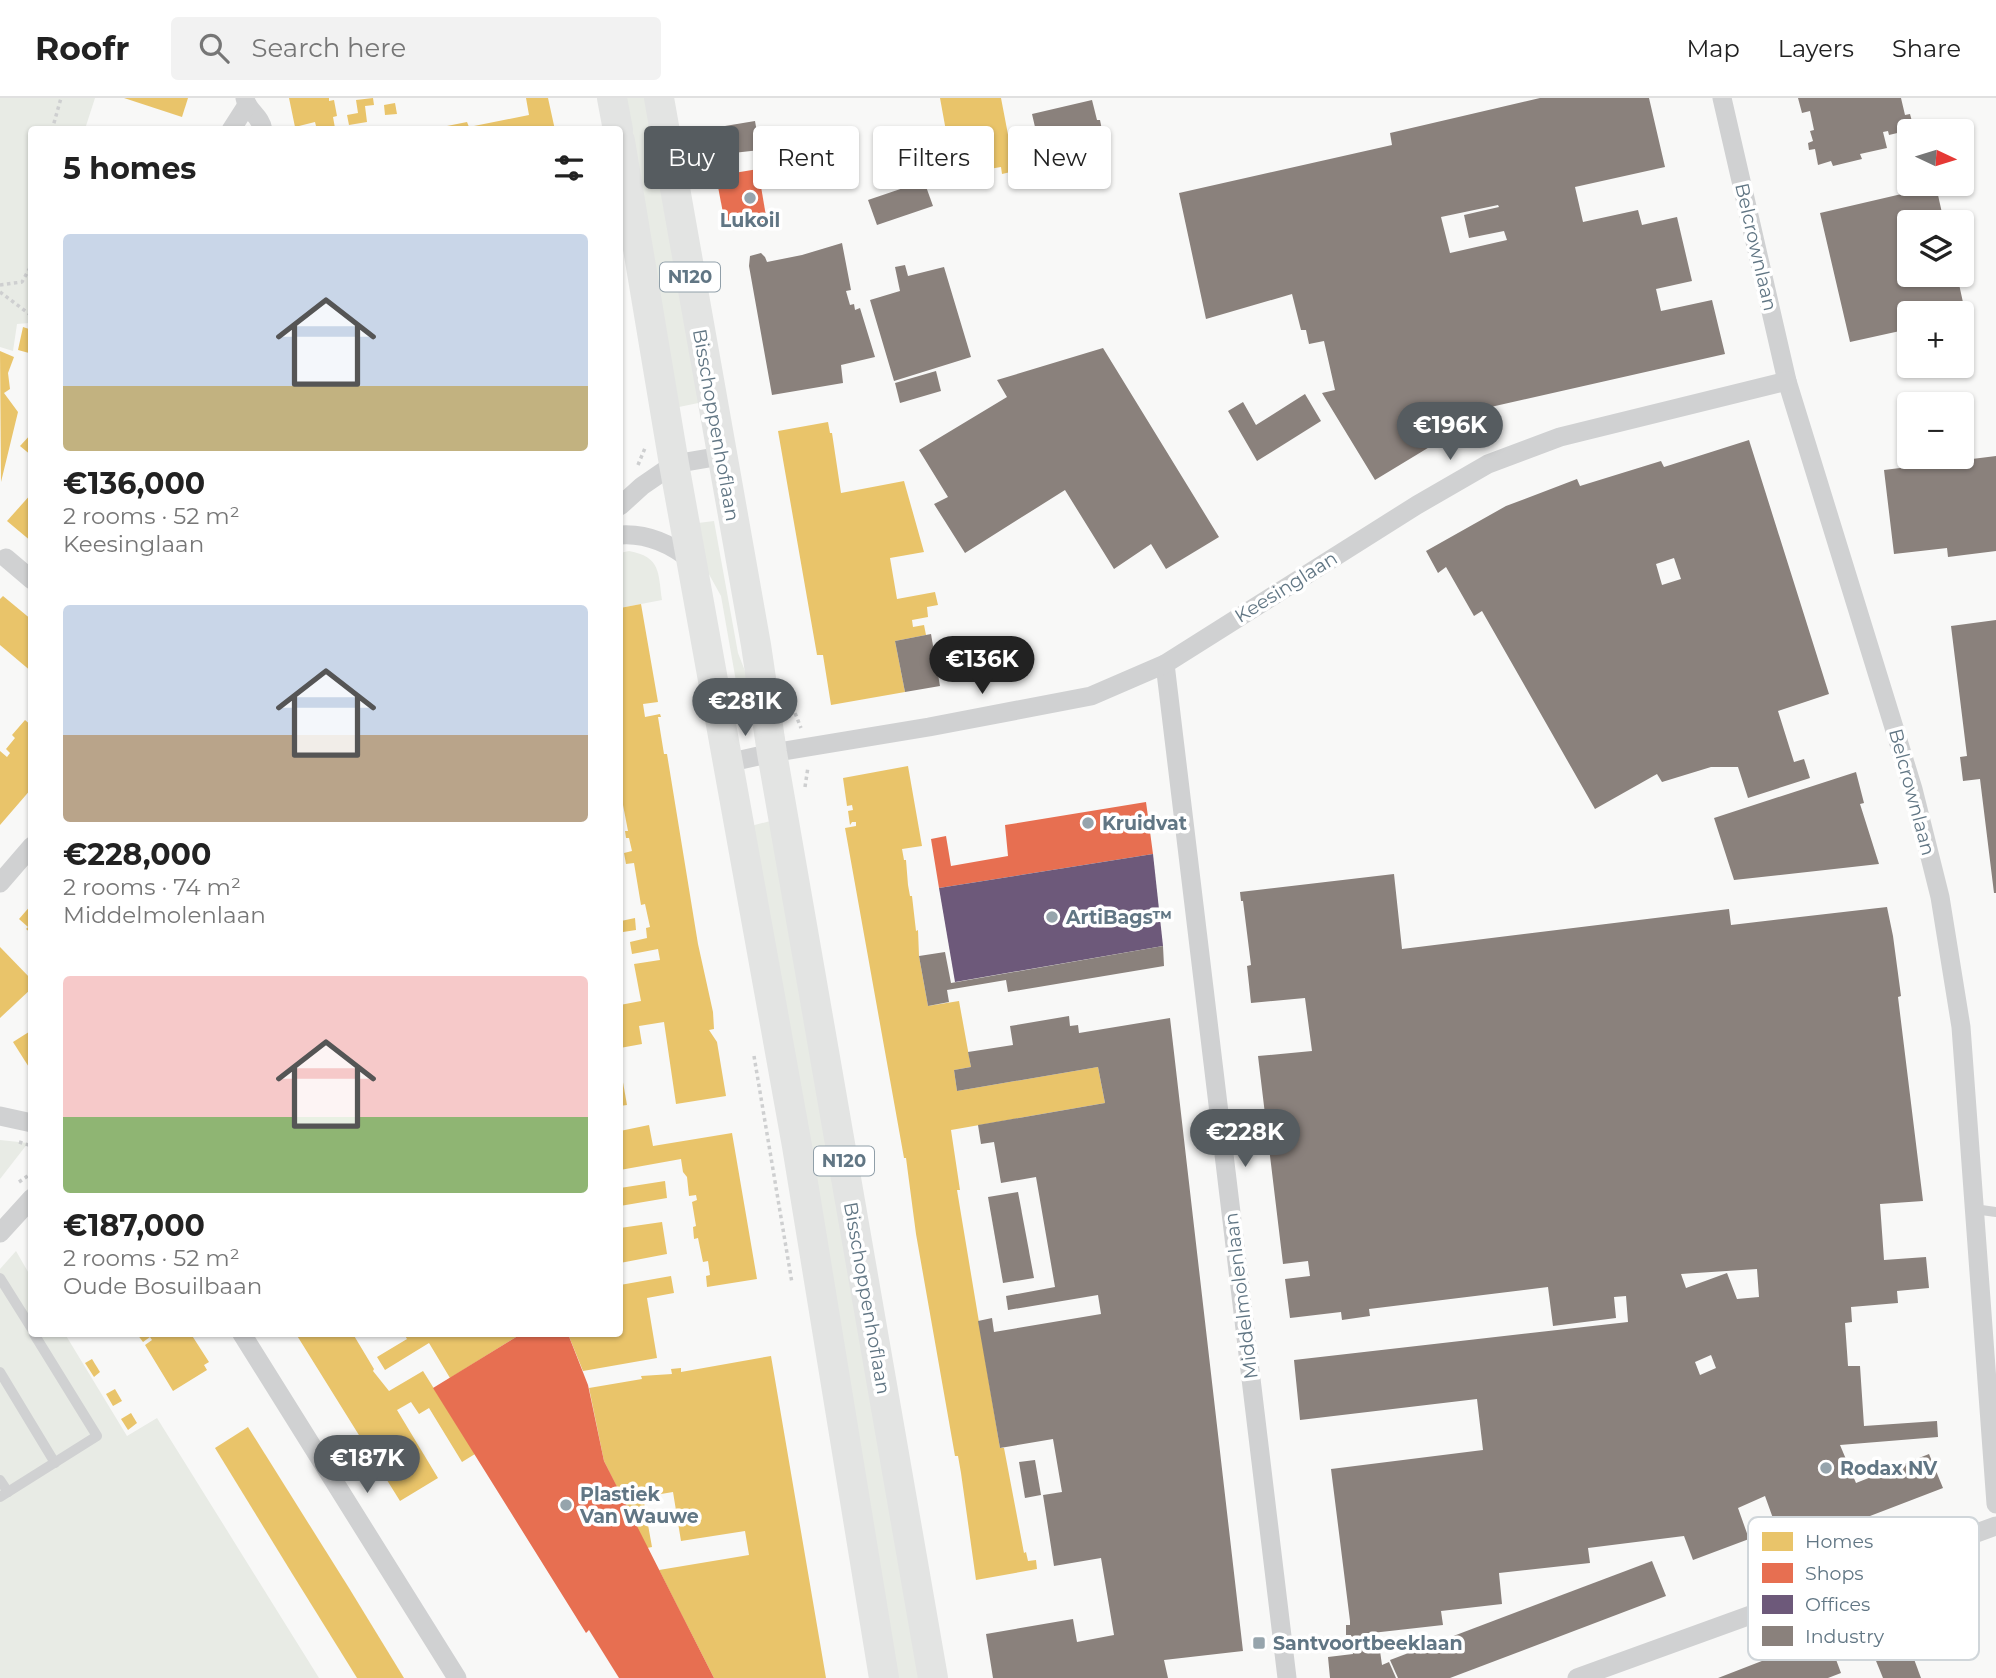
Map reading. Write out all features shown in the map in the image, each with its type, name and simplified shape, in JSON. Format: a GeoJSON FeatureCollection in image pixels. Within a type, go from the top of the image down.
{"type":"FeatureCollection","features":[{"type":"Feature","properties":{"kind":"main road"},"geometry":{"type":"LineString","coordinates":[[612,98],[617,126]]}},
{"type":"Feature","properties":{"kind":"main road","name":"Bisschoppenhoflaan"},"geometry":{"type":"LineString","coordinates":[[659,98],[756,645],[772,753],[933,1678]]}},
{"type":"Feature","properties":{"kind":"main road","name":"N120"},"geometry":{"type":"LineString","coordinates":[[623,159],[674,464],[797,1146],[884,1678]]}},
{"type":"Feature","properties":{"kind":"street","name":"Belcrownlaan"},"geometry":{"type":"LineString","coordinates":[[1722,98],[1787,381],[1913,789],[1940,897],[1961,1027],[1996,1504]]}},
{"type":"Feature","properties":{"kind":"street"},"geometry":{"type":"LineString","coordinates":[[233,126],[246,102],[262,126]]}},
{"type":"Feature","properties":{"kind":"street","name":"Keesinglaan"},"geometry":{"type":"LineString","coordinates":[[772,753],[1091,696],[1165,664],[1417,505],[1488,464],[1560,437],[1787,381]]}},
{"type":"Feature","properties":{"kind":"street"},"geometry":{"type":"LineString","coordinates":[[623,503],[674,464],[721,456]]}},
{"type":"Feature","properties":{"kind":"street"},"geometry":{"type":"LineString","coordinates":[[623,535],[650,538],[671,546],[692,561]]}},
{"type":"Feature","properties":{"kind":"street"},"geometry":{"type":"LineString","coordinates":[[6,558],[28,577]]}},
{"type":"Feature","properties":{"kind":"street","name":"Middelmolenlaan"},"geometry":{"type":"LineString","coordinates":[[1165,664],[1287,1678]]}},
{"type":"Feature","properties":{"kind":"street"},"geometry":{"type":"LineString","coordinates":[[727,763],[772,753]]}},
{"type":"Feature","properties":{"kind":"street"},"geometry":{"type":"LineString","coordinates":[[0,883],[28,851]]}},
{"type":"Feature","properties":{"kind":"street"},"geometry":{"type":"LineString","coordinates":[[0,1116],[28,1122]]}},
{"type":"Feature","properties":{"kind":"street"},"geometry":{"type":"LineString","coordinates":[[0,1233],[28,1208]]}},
{"type":"Feature","properties":{"kind":"street"},"geometry":{"type":"LineString","coordinates":[[244,1337],[457,1678]]}},
{"type":"Feature","properties":{"kind":"street"},"geometry":{"type":"LineString","coordinates":[[1979,1531],[1996,1525]]}},
{"type":"Feature","properties":{"kind":"street"},"geometry":{"type":"LineString","coordinates":[[1577,1678],[1748,1616]]}},
{"type":"Feature","properties":{"kind":"lane"},"geometry":{"type":"LineString","coordinates":[[1974,1209],[1996,1212]]}},
{"type":"Feature","properties":{"kind":"lane"},"geometry":{"type":"LineString","coordinates":[[0,1278],[28,1323]]}},
{"type":"Feature","properties":{"kind":"lane"},"geometry":{"type":"LineString","coordinates":[[0,1480],[4,1495],[97,1436],[36,1337]]}},
{"type":"Feature","properties":{"kind":"lane"},"geometry":{"type":"LineString","coordinates":[[0,1372],[55,1463]]}},
{"type":"Feature","properties":{"kind":"path"},"geometry":{"type":"LineString","coordinates":[[53,126],[61,98]]}},
{"type":"Feature","properties":{"kind":"path"},"geometry":{"type":"LineString","coordinates":[[0,285],[22,282],[28,271]]}},
{"type":"Feature","properties":{"kind":"path"},"geometry":{"type":"LineString","coordinates":[[0,292],[28,313]]}},
{"type":"Feature","properties":{"kind":"path"},"geometry":{"type":"LineString","coordinates":[[753,1053],[794,1291]]}},
{"type":"Feature","properties":{"kind":"shaded area"},"geometry":{"type":"Polygon","coordinates":[[[0,98],[95,98],[86,126],[28,126],[28,323],[17,324],[13,351],[0,347],[0,98]]]}},
{"type":"Feature","properties":{"kind":"shaded area"},"geometry":{"type":"Polygon","coordinates":[[[626,98],[650,98],[655,126],[644,126],[644,189],[666,189],[703,402],[679,407],[626,98]]]}},
{"type":"Feature","properties":{"kind":"shaded area"},"geometry":{"type":"Polygon","coordinates":[[[714,521],[738,653],[750,684],[737,687],[721,596],[705,567],[698,523],[714,521]]]}},
{"type":"Feature","properties":{"kind":"shaded area"},"geometry":{"type":"Polygon","coordinates":[[[623,552],[639,554],[652,562],[658,574],[662,600],[623,607],[623,552]]]}},
{"type":"Feature","properties":{"kind":"shaded area"},"geometry":{"type":"Polygon","coordinates":[[[774,820],[924,1678],[898,1678],[751,826],[774,820]]]}},
{"type":"Feature","properties":{"kind":"shaded area"},"geometry":{"type":"Polygon","coordinates":[[[0,1140],[28,1143],[0,1179],[0,1140]]]}},
{"type":"Feature","properties":{"kind":"shaded area"},"geometry":{"type":"Polygon","coordinates":[[[16,1251],[28,1272],[28,1337],[67,1337],[127,1436],[157,1418],[319,1678],[0,1678],[0,1269],[16,1251]]]}},
{"type":"Feature","properties":{"kind":"building: Homes"},"geometry":{"type":"Polygon","coordinates":[[[124,98],[188,98],[182,117],[124,98]]]}},
{"type":"Feature","properties":{"kind":"building: Homes"},"geometry":{"type":"Polygon","coordinates":[[[289,98],[334,100],[337,116],[333,117],[335,126],[316,126],[315,122],[295,126],[289,98]]]}},
{"type":"Feature","properties":{"kind":"building: Homes"},"geometry":{"type":"Polygon","coordinates":[[[373,98],[374,105],[365,106],[367,122],[349,125],[347,115],[358,113],[356,100],[373,98]]]}},
{"type":"Feature","properties":{"kind":"building: Homes"},"geometry":{"type":"Polygon","coordinates":[[[526,98],[548,98],[554,126],[474,126],[529,115],[526,98]]]}},
{"type":"Feature","properties":{"kind":"building: Homes"},"geometry":{"type":"Polygon","coordinates":[[[940,98],[1001,98],[1008,134],[1008,173],[1002,174],[1001,167],[994,168],[994,126],[945,126],[940,98]]]}},
{"type":"Feature","properties":{"kind":"building: Homes"},"geometry":{"type":"Polygon","coordinates":[[[395,103],[397,114],[385,115],[384,105],[395,103]]]}},
{"type":"Feature","properties":{"kind":"building: Homes"},"geometry":{"type":"Polygon","coordinates":[[[467,122],[469,126],[447,126],[467,122]]]}},
{"type":"Feature","properties":{"kind":"building: Homes"},"geometry":{"type":"Polygon","coordinates":[[[23,327],[28,329],[28,353],[18,350],[23,327]]]}},
{"type":"Feature","properties":{"kind":"building: Homes"},"geometry":{"type":"Polygon","coordinates":[[[0,351],[14,357],[8,373],[10,389],[4,393],[18,412],[1,482],[0,351]]]}},
{"type":"Feature","properties":{"kind":"building: Homes"},"geometry":{"type":"Polygon","coordinates":[[[828,422],[841,493],[904,481],[924,552],[890,558],[897,599],[935,592],[938,605],[927,607],[928,617],[912,620],[913,627],[924,625],[926,635],[895,641],[905,692],[831,705],[823,655],[817,655],[778,431],[828,422]]]}},
{"type":"Feature","properties":{"kind":"building: Homes"},"geometry":{"type":"Polygon","coordinates":[[[28,437],[28,453],[20,446],[28,437]]]}},
{"type":"Feature","properties":{"kind":"building: Homes"},"geometry":{"type":"Polygon","coordinates":[[[28,497],[28,539],[7,521],[28,497]]]}},
{"type":"Feature","properties":{"kind":"building: Homes"},"geometry":{"type":"Polygon","coordinates":[[[3,596],[28,617],[28,669],[0,645],[0,599],[3,596]]]}},
{"type":"Feature","properties":{"kind":"building: Homes"},"geometry":{"type":"Polygon","coordinates":[[[641,604],[658,702],[643,704],[645,717],[660,714],[661,717],[658,717],[664,754],[667,754],[698,944],[713,1012],[714,1029],[709,1030],[717,1042],[726,1096],[676,1104],[664,1022],[639,1026],[642,1044],[623,1047],[623,1004],[641,1001],[634,964],[660,960],[658,949],[632,954],[630,942],[647,938],[646,928],[650,927],[645,904],[641,905],[634,863],[626,864],[624,853],[632,851],[629,838],[626,838],[625,831],[628,831],[623,805],[623,607],[641,604]]]}},
{"type":"Feature","properties":{"kind":"building: Homes"},"geometry":{"type":"Polygon","coordinates":[[[25,720],[28,723],[28,793],[0,825],[0,751],[7,757],[10,753],[6,749],[15,738],[12,735],[25,720]]]}},
{"type":"Feature","properties":{"kind":"building: Homes"},"geometry":{"type":"Polygon","coordinates":[[[908,766],[922,846],[902,849],[916,931],[918,930],[919,956],[928,1006],[959,1001],[971,1067],[954,1070],[957,1091],[1098,1067],[1105,1103],[951,1130],[960,1190],[957,1190],[1000,1448],[1004,1448],[1024,1553],[1026,1552],[1028,1561],[1036,1560],[1037,1569],[976,1580],[961,1473],[958,1456],[955,1456],[916,1234],[906,1158],[845,828],[856,826],[856,822],[850,825],[848,811],[853,810],[852,805],[847,806],[843,778],[908,766]]]}},
{"type":"Feature","properties":{"kind":"building: Homes"},"geometry":{"type":"Polygon","coordinates":[[[28,909],[28,927],[19,919],[28,909]]]}},
{"type":"Feature","properties":{"kind":"building: Homes"},"geometry":{"type":"Polygon","coordinates":[[[635,918],[636,930],[623,932],[623,921],[635,918]]]}},
{"type":"Feature","properties":{"kind":"building: Homes"},"geometry":{"type":"Polygon","coordinates":[[[0,947],[28,976],[28,992],[0,1018],[0,947]]]}},
{"type":"Feature","properties":{"kind":"building: Homes"},"geometry":{"type":"Polygon","coordinates":[[[28,1033],[28,1066],[13,1042],[28,1033]]]}},
{"type":"Feature","properties":{"kind":"building: Homes"},"geometry":{"type":"Polygon","coordinates":[[[623,1082],[627,1105],[623,1106],[623,1082]]]}},
{"type":"Feature","properties":{"kind":"building: Homes"},"geometry":{"type":"Polygon","coordinates":[[[649,1125],[653,1146],[732,1133],[757,1279],[707,1287],[706,1276],[710,1275],[708,1261],[703,1262],[698,1238],[694,1239],[693,1227],[696,1226],[692,1202],[697,1200],[696,1195],[689,1196],[681,1159],[623,1169],[623,1130],[649,1125]]]}},
{"type":"Feature","properties":{"kind":"building: Homes"},"geometry":{"type":"Polygon","coordinates":[[[665,1181],[667,1198],[623,1205],[623,1188],[665,1181]]]}},
{"type":"Feature","properties":{"kind":"building: Homes"},"geometry":{"type":"Polygon","coordinates":[[[662,1222],[667,1254],[623,1262],[623,1228],[662,1222]]]}},
{"type":"Feature","properties":{"kind":"building: Homes"},"geometry":{"type":"Polygon","coordinates":[[[671,1276],[674,1293],[647,1298],[657,1358],[583,1371],[569,1337],[623,1337],[623,1284],[671,1276]]]}},
{"type":"Feature","properties":{"kind":"building: Homes"},"geometry":{"type":"Polygon","coordinates":[[[150,1337],[193,1337],[209,1362],[204,1365],[207,1370],[173,1391],[145,1345],[152,1340],[150,1337]]]}},
{"type":"Feature","properties":{"kind":"building: Homes"},"geometry":{"type":"Polygon","coordinates":[[[298,1337],[355,1337],[373,1371],[389,1391],[423,1371],[475,1454],[462,1462],[429,1408],[419,1414],[411,1402],[397,1410],[438,1478],[400,1501],[298,1337]]]}},
{"type":"Feature","properties":{"kind":"building: Homes"},"geometry":{"type":"Polygon","coordinates":[[[406,1337],[516,1337],[450,1378],[429,1343],[385,1370],[377,1357],[407,1339],[406,1337]]]}},
{"type":"Feature","properties":{"kind":"building: Homes"},"geometry":{"type":"Polygon","coordinates":[[[771,1356],[826,1678],[714,1678],[659,1570],[749,1555],[745,1531],[681,1541],[673,1492],[643,1497],[652,1547],[647,1548],[604,1461],[589,1388],[642,1379],[641,1376],[672,1374],[671,1369],[681,1368],[681,1372],[771,1356]]]}},
{"type":"Feature","properties":{"kind":"building: Homes"},"geometry":{"type":"Polygon","coordinates":[[[92,1359],[100,1372],[94,1377],[85,1363],[92,1359]]]}},
{"type":"Feature","properties":{"kind":"building: Homes"},"geometry":{"type":"Polygon","coordinates":[[[115,1389],[122,1401],[113,1406],[106,1394],[115,1389]]]}},
{"type":"Feature","properties":{"kind":"building: Homes"},"geometry":{"type":"Polygon","coordinates":[[[131,1413],[137,1423],[128,1430],[121,1419],[131,1413]]]}},
{"type":"Feature","properties":{"kind":"building: Homes"},"geometry":{"type":"Polygon","coordinates":[[[248,1427],[404,1678],[357,1678],[215,1448],[248,1427]]]}},
{"type":"Feature","properties":{"kind":"building: Shops"},"geometry":{"type":"Polygon","coordinates":[[[753,170],[753,189],[761,189],[767,222],[726,229],[718,189],[739,189],[739,172],[753,170]]]}},
{"type":"Feature","properties":{"kind":"building: Shops"},"geometry":{"type":"Polygon","coordinates":[[[1146,802],[1153,854],[939,888],[931,839],[946,836],[951,866],[1008,856],[1005,825],[1146,802]]]}},
{"type":"Feature","properties":{"kind":"building: Shops","name":"Plastiek Van Wauwe"},"geometry":{"type":"Polygon","coordinates":[[[516,1337],[569,1337],[588,1385],[604,1461],[714,1678],[619,1678],[589,1630],[586,1633],[433,1388],[516,1337]]]}},
{"type":"Feature","properties":{"kind":"building: Offices","name":"ArtiBags™"},"geometry":{"type":"Polygon","coordinates":[[[1153,854],[1163,946],[955,982],[939,888],[1153,854]]]}},
{"type":"Feature","properties":{"kind":"building: Industry"},"geometry":{"type":"Polygon","coordinates":[[[1540,98],[1649,98],[1665,167],[1575,187],[1583,222],[1638,210],[1642,225],[1677,217],[1692,281],[1656,289],[1661,311],[1712,300],[1725,354],[1473,411],[1474,420],[1375,480],[1322,393],[1335,390],[1324,341],[1309,344],[1306,330],[1301,330],[1292,294],[1206,319],[1179,193],[1392,145],[1390,133],[1540,98]],[[1498,205],[1441,217],[1450,253],[1507,240],[1504,231],[1469,238],[1464,215],[1499,207],[1498,205]]]}},
{"type":"Feature","properties":{"kind":"building: Industry"},"geometry":{"type":"Polygon","coordinates":[[[1798,98],[1901,98],[1905,115],[1910,114],[1911,119],[1897,119],[1897,133],[1889,135],[1888,131],[1883,132],[1887,148],[1860,154],[1862,159],[1833,166],[1831,161],[1818,165],[1815,149],[1809,150],[1808,143],[1813,141],[1810,131],[1814,130],[1810,111],[1802,113],[1798,98]]]}},
{"type":"Feature","properties":{"kind":"building: Industry"},"geometry":{"type":"Polygon","coordinates":[[[1092,100],[1101,126],[1035,126],[1032,114],[1092,100]]]}},
{"type":"Feature","properties":{"kind":"building: Industry"},"geometry":{"type":"Polygon","coordinates":[[[755,121],[753,151],[739,152],[739,126],[725,126],[755,121]]]}},
{"type":"Feature","properties":{"kind":"building: Industry"},"geometry":{"type":"Polygon","coordinates":[[[900,189],[927,189],[933,206],[877,225],[868,200],[900,189]]]}},
{"type":"Feature","properties":{"kind":"building: Industry"},"geometry":{"type":"Polygon","coordinates":[[[1897,195],[1938,196],[1941,210],[1897,210],[1897,287],[1960,287],[1963,301],[1897,301],[1897,332],[1850,342],[1820,213],[1897,195]]]}},
{"type":"Feature","properties":{"kind":"building: Industry"},"geometry":{"type":"Polygon","coordinates":[[[842,243],[851,290],[846,291],[850,305],[854,304],[855,310],[860,308],[875,357],[841,365],[843,383],[772,395],[749,266],[750,256],[761,253],[767,262],[842,243]]]}},
{"type":"Feature","properties":{"kind":"building: Industry"},"geometry":{"type":"Polygon","coordinates":[[[905,265],[908,276],[944,267],[971,357],[894,381],[870,300],[900,291],[895,267],[905,265]]]}},
{"type":"Feature","properties":{"kind":"building: Industry"},"geometry":{"type":"Polygon","coordinates":[[[1103,348],[1219,537],[1166,569],[1151,544],[1114,569],[1065,490],[965,553],[934,504],[948,497],[919,450],[1007,397],[997,380],[1103,348]]]}},
{"type":"Feature","properties":{"kind":"building: Industry"},"geometry":{"type":"Polygon","coordinates":[[[936,371],[941,391],[900,403],[895,383],[936,371]]]}},
{"type":"Feature","properties":{"kind":"building: Industry"},"geometry":{"type":"Polygon","coordinates":[[[1305,394],[1321,421],[1257,461],[1228,411],[1243,402],[1256,425],[1305,394]]]}},
{"type":"Feature","properties":{"kind":"building: Industry"},"geometry":{"type":"Polygon","coordinates":[[[1749,440],[1829,694],[1778,711],[1794,762],[1804,759],[1810,778],[1748,798],[1738,767],[1711,767],[1662,782],[1657,774],[1595,809],[1482,611],[1474,616],[1446,567],[1438,573],[1426,551],[1506,506],[1577,479],[1580,486],[1661,461],[1664,467],[1749,440]],[[1674,558],[1656,564],[1662,585],[1681,579],[1674,558]]]}},
{"type":"Feature","properties":{"kind":"building: Industry"},"geometry":{"type":"Polygon","coordinates":[[[1996,456],[1996,551],[1948,557],[1947,548],[1894,554],[1884,470],[1974,469],[1974,459],[1996,456]]]}},
{"type":"Feature","properties":{"kind":"building: Industry"},"geometry":{"type":"Polygon","coordinates":[[[1996,620],[1994,893],[1980,779],[1963,781],[1960,757],[1967,756],[1951,626],[1996,620]]]}},
{"type":"Feature","properties":{"kind":"building: Industry"},"geometry":{"type":"Polygon","coordinates":[[[931,634],[940,686],[905,692],[895,641],[931,634]]]}},
{"type":"Feature","properties":{"kind":"building: Industry"},"geometry":{"type":"Polygon","coordinates":[[[1856,772],[1864,803],[1860,804],[1879,864],[1734,880],[1714,818],[1856,772]]]}},
{"type":"Feature","properties":{"kind":"building: Industry"},"geometry":{"type":"Polygon","coordinates":[[[1394,874],[1402,949],[1729,909],[1731,925],[1887,907],[1901,996],[1898,997],[1923,1201],[1880,1204],[1884,1260],[1926,1257],[1929,1288],[1897,1291],[1898,1303],[1851,1307],[1852,1322],[1845,1323],[1848,1366],[1860,1366],[1864,1426],[1937,1421],[1938,1437],[1840,1445],[1856,1483],[1929,1454],[1943,1488],[1867,1517],[1773,1517],[1765,1496],[1738,1508],[1748,1539],[1693,1560],[1684,1536],[1588,1548],[1590,1563],[1499,1573],[1502,1604],[1441,1611],[1443,1625],[1363,1634],[1365,1653],[1380,1651],[1382,1665],[1389,1662],[1396,1678],[1330,1678],[1328,1657],[1353,1654],[1351,1635],[1346,1635],[1346,1625],[1350,1625],[1350,1621],[1331,1469],[1483,1450],[1477,1399],[1300,1420],[1294,1360],[1628,1322],[1626,1296],[1614,1297],[1616,1318],[1553,1326],[1548,1287],[1369,1309],[1370,1316],[1342,1320],[1341,1312],[1290,1318],[1285,1279],[1310,1276],[1308,1261],[1283,1264],[1258,1056],[1312,1051],[1305,998],[1251,1003],[1247,966],[1251,965],[1240,892],[1394,874]],[[1757,1269],[1681,1274],[1686,1288],[1727,1273],[1737,1299],[1759,1297],[1757,1269]],[[1711,1355],[1695,1362],[1700,1375],[1716,1368],[1711,1355]]]}},
{"type":"Feature","properties":{"kind":"building: Industry"},"geometry":{"type":"Polygon","coordinates":[[[1163,946],[1164,966],[1008,992],[1006,980],[947,990],[949,1002],[928,1006],[919,956],[945,952],[951,983],[1163,946]]]}},
{"type":"Feature","properties":{"kind":"building: Industry"},"geometry":{"type":"Polygon","coordinates":[[[1069,1016],[1070,1026],[1078,1025],[1079,1033],[1170,1018],[1243,1651],[1164,1660],[1168,1678],[993,1678],[986,1634],[1073,1619],[1077,1642],[1114,1635],[1101,1558],[1054,1566],[1043,1495],[1062,1492],[1053,1439],[1000,1448],[978,1321],[992,1318],[994,1332],[1101,1314],[1098,1295],[1008,1310],[1006,1296],[1055,1287],[1036,1177],[1001,1183],[994,1142],[981,1144],[978,1125],[1105,1103],[1098,1067],[957,1091],[954,1070],[971,1067],[968,1052],[1013,1045],[1010,1026],[1069,1016]]]}},
{"type":"Feature","properties":{"kind":"building: Industry"},"geometry":{"type":"Polygon","coordinates":[[[1018,1192],[1034,1278],[1003,1283],[988,1197],[1018,1192]]]}},
{"type":"Feature","properties":{"kind":"building: Industry"},"geometry":{"type":"Polygon","coordinates":[[[1035,1460],[1041,1495],[1025,1498],[1019,1462],[1035,1460]]]}},
{"type":"Feature","properties":{"kind":"building: Industry"},"geometry":{"type":"Polygon","coordinates":[[[1652,1561],[1666,1596],[1450,1678],[1398,1678],[1390,1660],[1652,1561]]]}},
{"type":"Feature","properties":{"kind":"building: Industry"},"geometry":{"type":"Polygon","coordinates":[[[1764,1660],[1836,1660],[1841,1673],[1828,1678],[1718,1678],[1764,1660]]]}},
{"type":"Feature","properties":{"kind":"building: Industry"},"geometry":{"type":"Polygon","coordinates":[[[1876,1660],[1914,1660],[1921,1678],[1883,1678],[1876,1660]]]}},
{"type":"Feature","properties":{"kind":"place","name":"Lukoil"},"geometry":{"type":"Point","coordinates":[750,198]}},
{"type":"Feature","properties":{"kind":"place","name":"Kruidvat"},"geometry":{"type":"Point","coordinates":[1088,823]}},
{"type":"Feature","properties":{"kind":"place","name":"ArtiBags™"},"geometry":{"type":"Point","coordinates":[1052,917]}},
{"type":"Feature","properties":{"kind":"place","name":"Rodax NV"},"geometry":{"type":"Point","coordinates":[1826,1468]}},
{"type":"Feature","properties":{"kind":"place","name":"Plastiek Van Wauwe"},"geometry":{"type":"Point","coordinates":[566,1505]}},
{"type":"Feature","properties":{"kind":"place","name":"Santvoortbeeklaan"},"geometry":{"type":"Point","coordinates":[1259,1643]}}]}
